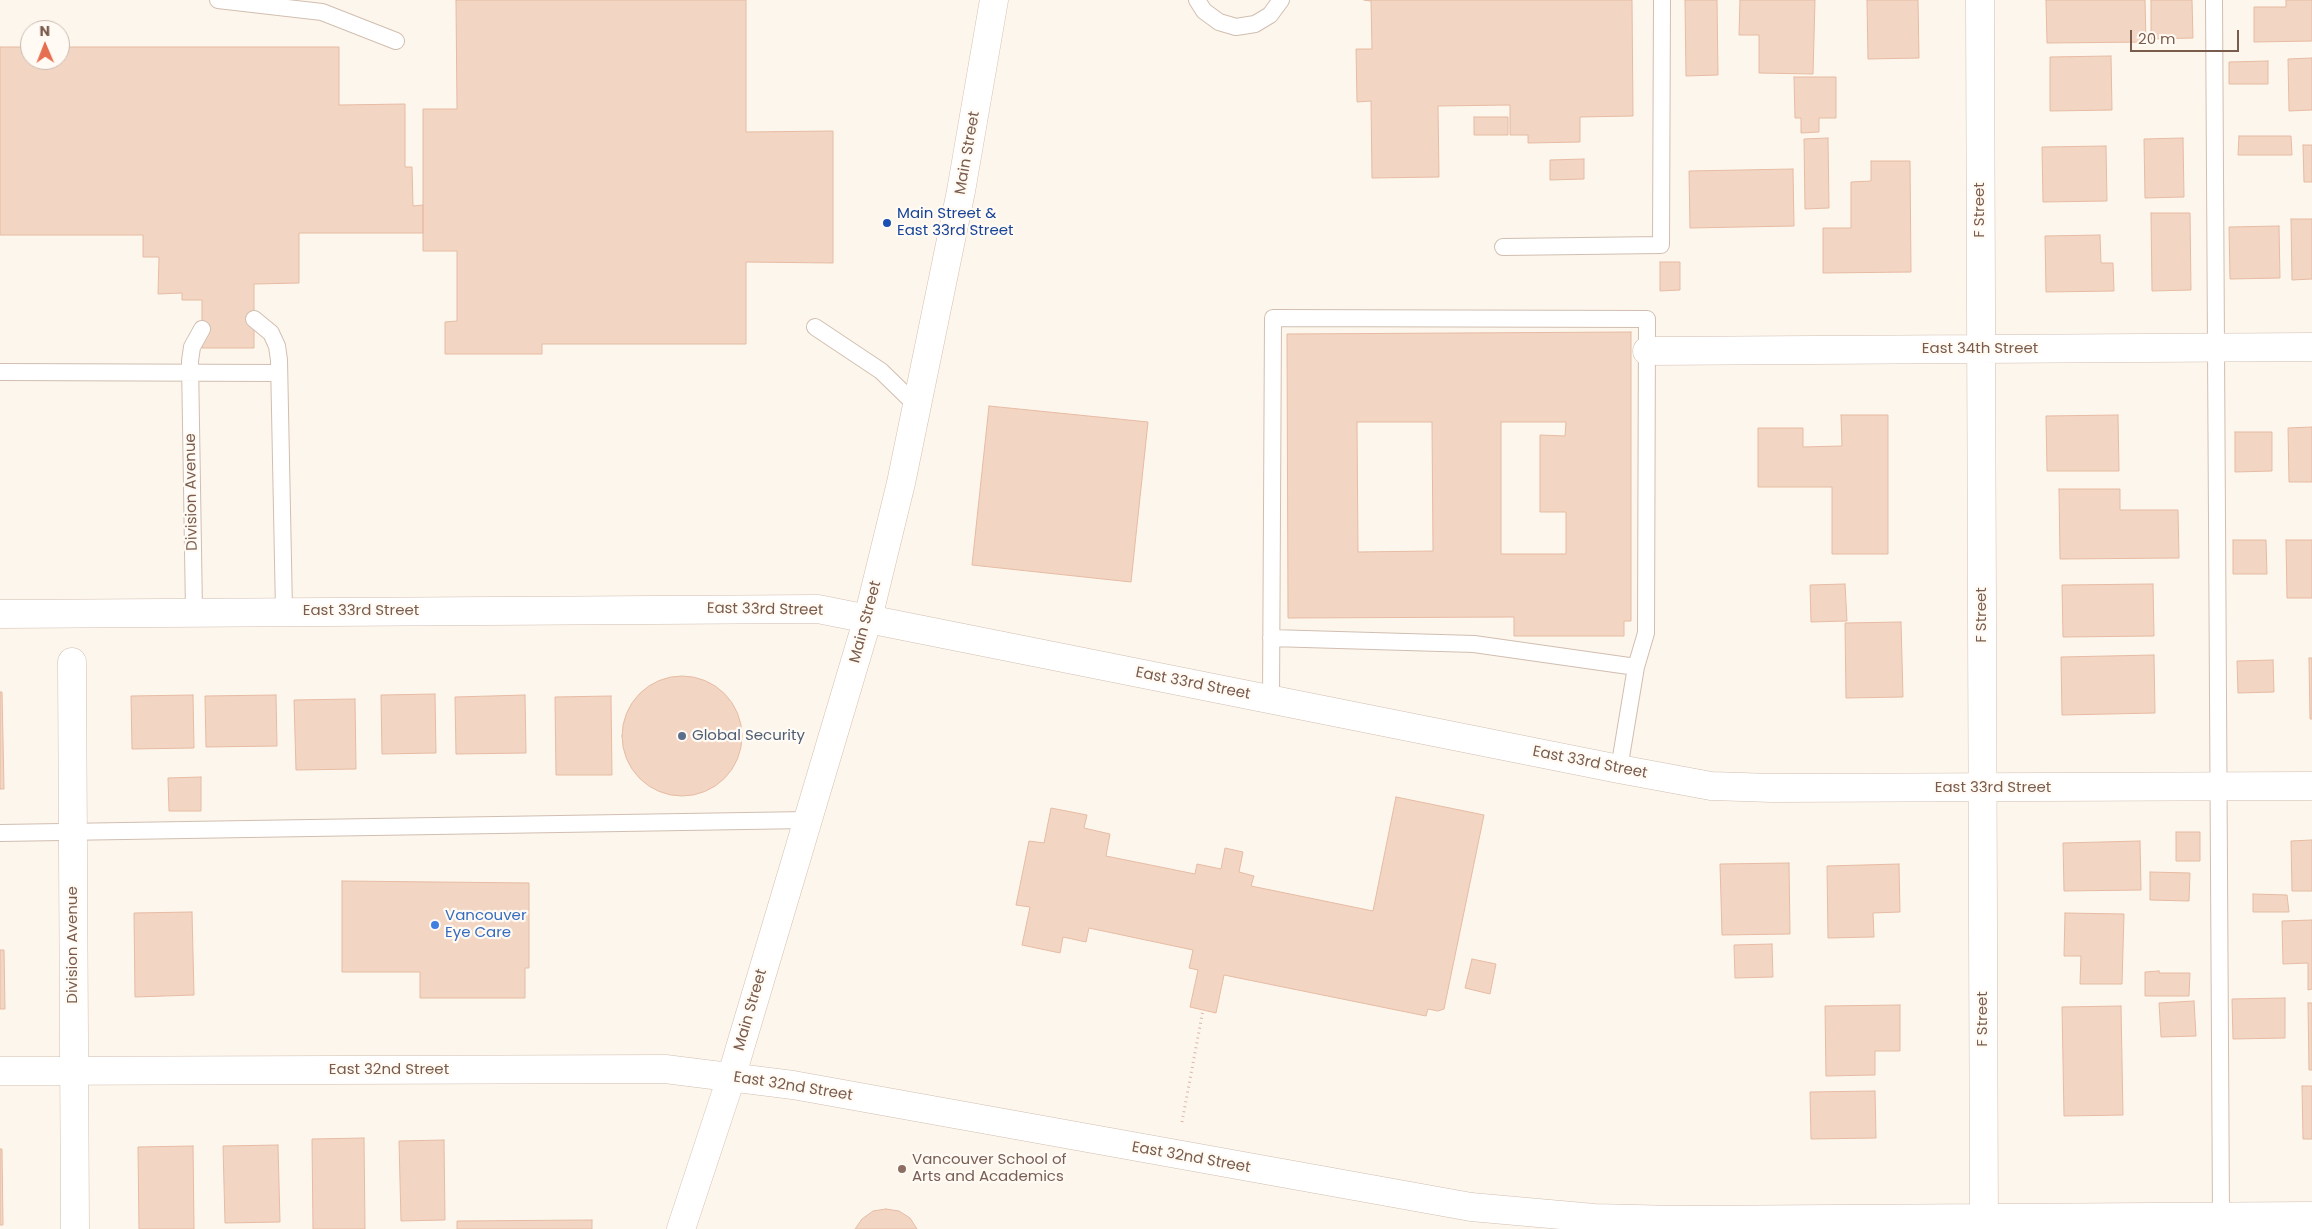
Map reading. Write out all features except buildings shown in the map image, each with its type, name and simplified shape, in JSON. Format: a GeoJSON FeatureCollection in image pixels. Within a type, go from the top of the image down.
{"type":"FeatureCollection","features":[{"type":"Feature","properties":{"kind":"street","name":"F Street"},"geometry":{"type":"LineString","coordinates":[[1980,0],[1984,1224]]}},
{"type":"Feature","properties":{"kind":"street","name":"Main Street"},"geometry":{"type":"LineString","coordinates":[[681,1229],[731,1078],[868,618],[901,483],[961,190],[988,6]]}},
{"type":"Feature","properties":{"kind":"street","name":"East 34th Street"},"geometry":{"type":"LineString","coordinates":[[1648,351],[2312,347]]}},
{"type":"Feature","properties":{"kind":"street","name":"East 33rd Street"},"geometry":{"type":"LineString","coordinates":[[0,614],[818,609],[1694,783],[1737,788],[2312,786]]}},
{"type":"Feature","properties":{"kind":"street","name":"Division Avenue"},"geometry":{"type":"LineString","coordinates":[[72,662],[75,1229]]}},
{"type":"Feature","properties":{"kind":"street","name":"East 32nd Street"},"geometry":{"type":"LineString","coordinates":[[0,1071],[665,1069],[793,1085],[1471,1207],[1594,1218],[1984,1224],[2221,1216],[2312,1216]]}},
{"type":"Feature","properties":{"kind":"lane"},"geometry":{"type":"LineString","coordinates":[[218,0],[322,12],[396,41]]}},
{"type":"Feature","properties":{"kind":"lane"},"geometry":{"type":"LineString","coordinates":[[1198,0],[1204,11],[1219,22],[1236,27],[1255,24],[1270,14],[1281,0]]}},
{"type":"Feature","properties":{"kind":"lane"},"geometry":{"type":"LineString","coordinates":[[1503,247],[1660,245],[1662,0]]}},
{"type":"Feature","properties":{"kind":"lane"},"geometry":{"type":"LineString","coordinates":[[2214,0],[2221,1216]]}},
{"type":"Feature","properties":{"kind":"lane"},"geometry":{"type":"LineString","coordinates":[[1271,700],[1273,318],[1647,319],[1646,633],[1636,667],[1619,769]]}},
{"type":"Feature","properties":{"kind":"lane"},"geometry":{"type":"LineString","coordinates":[[254,319],[272,333],[277,346],[284,612]]}},
{"type":"Feature","properties":{"kind":"lane"},"geometry":{"type":"LineString","coordinates":[[815,327],[881,371],[917,406]]}},
{"type":"Feature","properties":{"kind":"lane","name":"Division Avenue"},"geometry":{"type":"LineString","coordinates":[[194,612],[190,372],[192,347],[202,329]]}},
{"type":"Feature","properties":{"kind":"lane"},"geometry":{"type":"LineString","coordinates":[[0,372],[279,373]]}},
{"type":"Feature","properties":{"kind":"lane"},"geometry":{"type":"LineString","coordinates":[[1271,638],[1474,644],[1636,667]]}},
{"type":"Feature","properties":{"kind":"lane"},"geometry":{"type":"LineString","coordinates":[[0,833],[808,820]]}},
{"type":"Feature","properties":{"kind":"path"},"geometry":{"type":"LineString","coordinates":[[1176,1155],[1203,1010]]}},
{"type":"Feature","properties":{"kind":"place","name":"Main Street & East 33rd Street"},"geometry":{"type":"Point","coordinates":[887,223]}},
{"type":"Feature","properties":{"kind":"place","name":"Global Security"},"geometry":{"type":"Point","coordinates":[682,736]}},
{"type":"Feature","properties":{"kind":"place","name":"Vancouver Eye Care"},"geometry":{"type":"Point","coordinates":[435,925]}},
{"type":"Feature","properties":{"kind":"place","name":"Vancouver School of Arts and Academics"},"geometry":{"type":"Point","coordinates":[902,1169]}}]}
